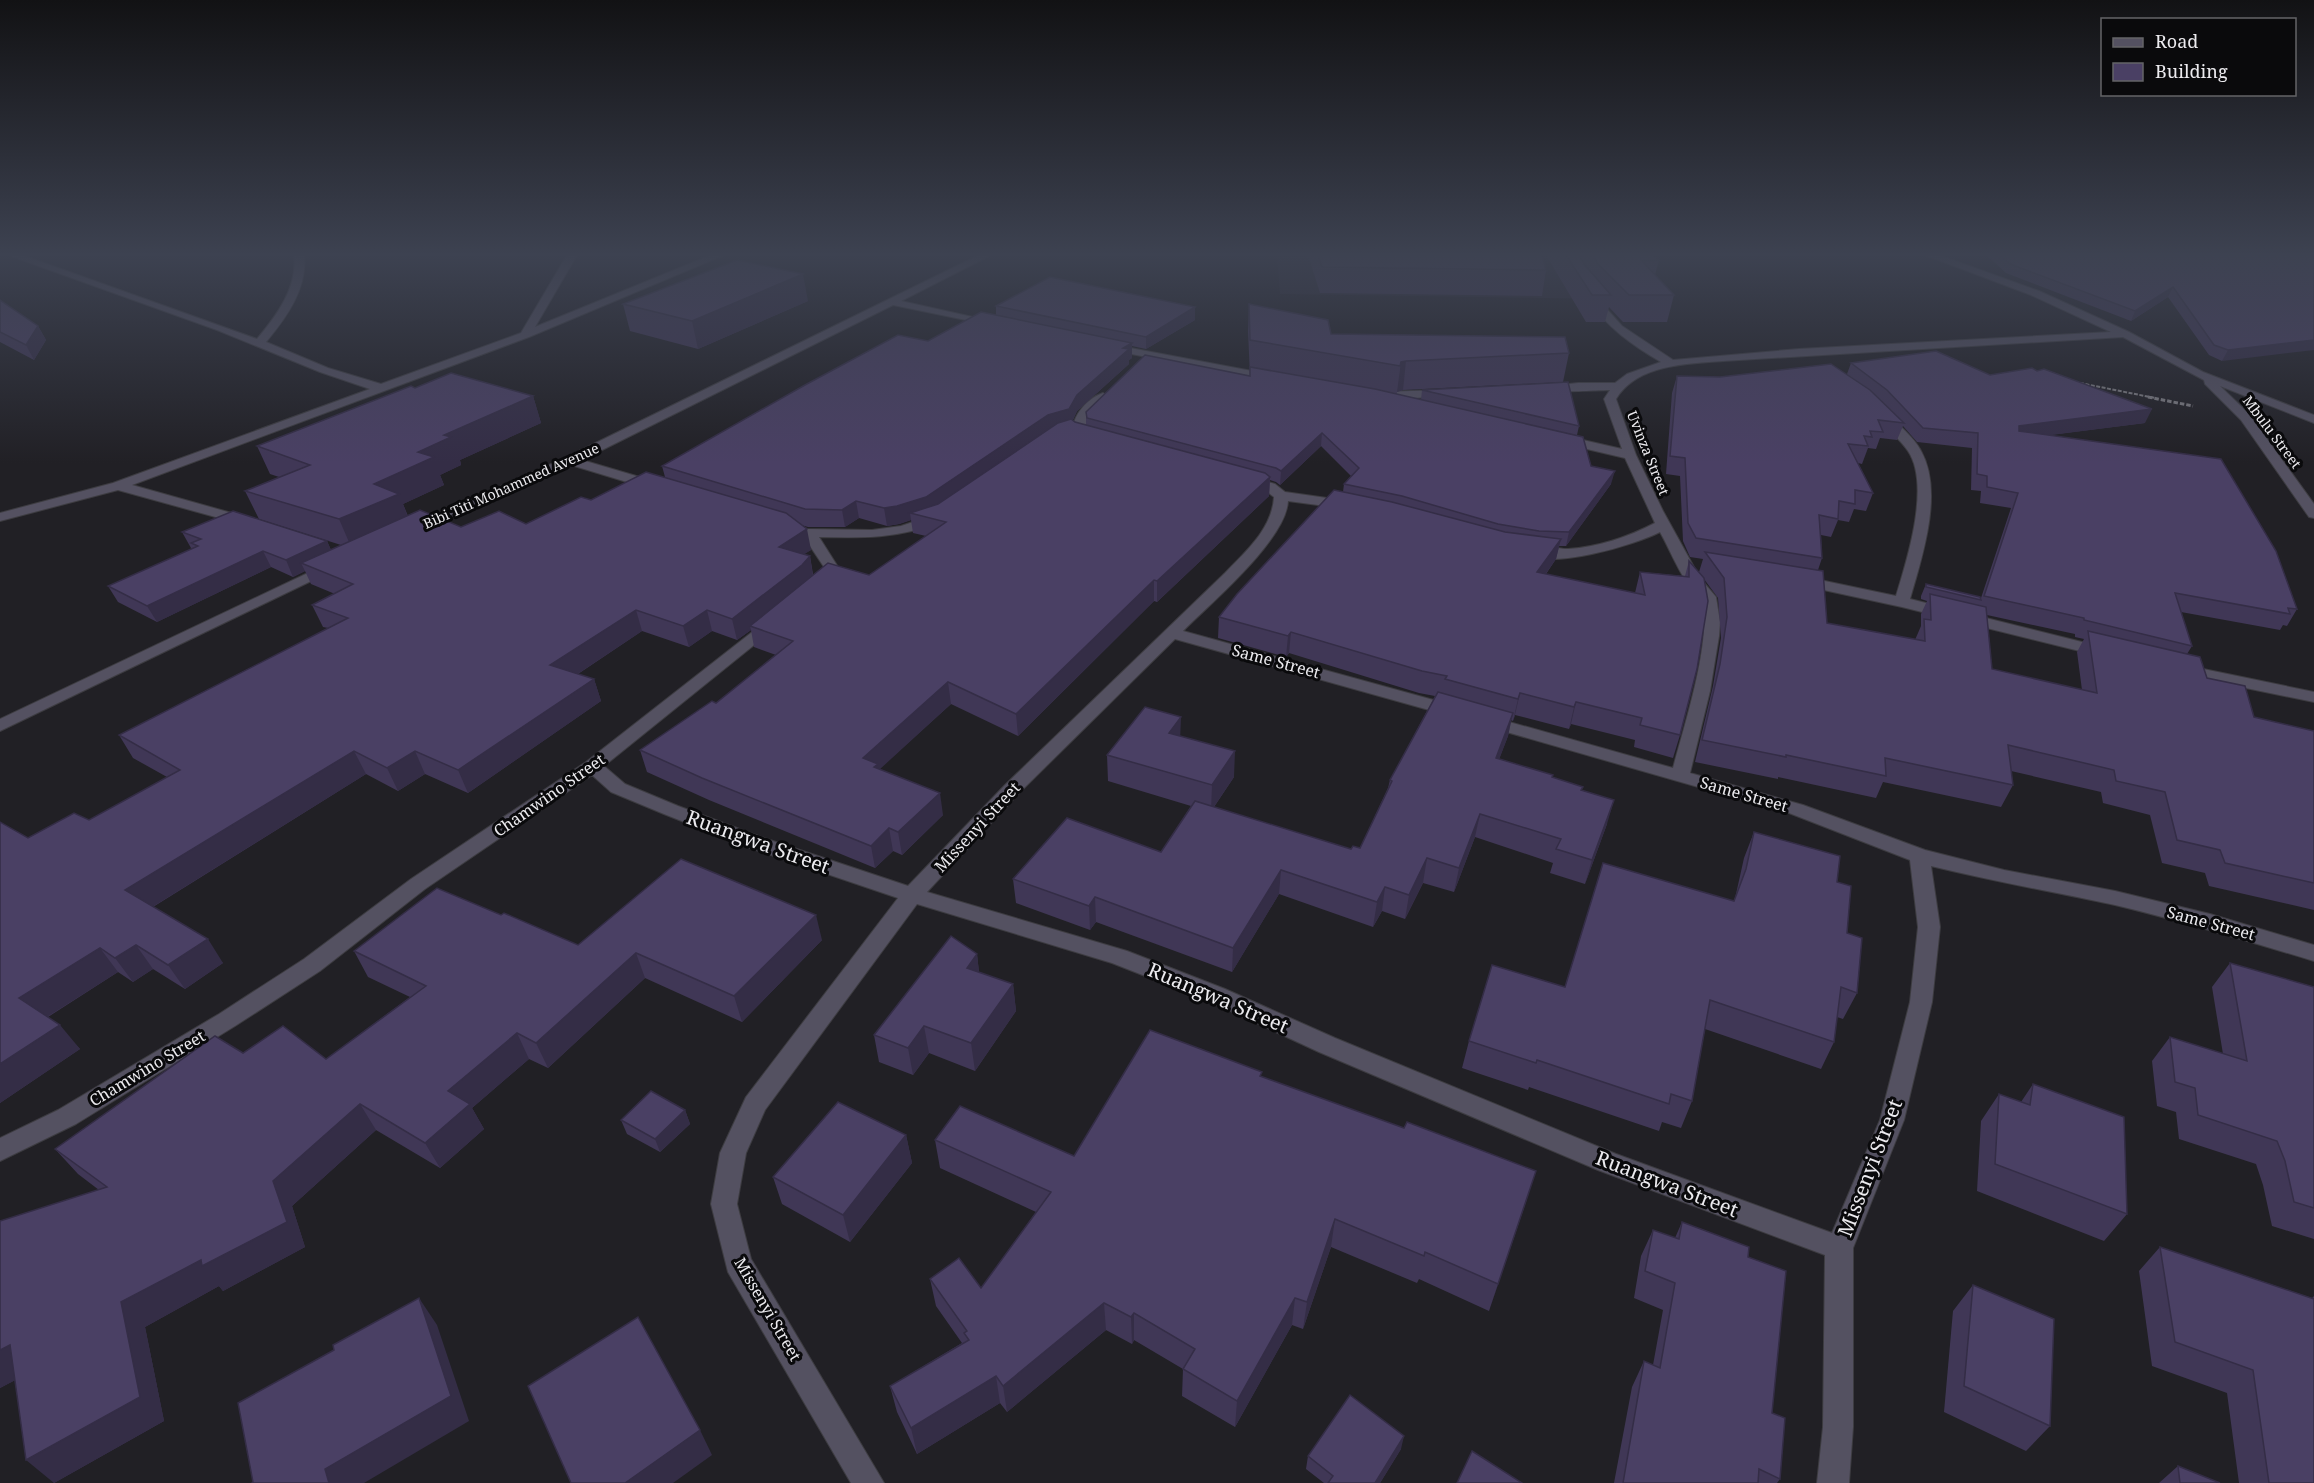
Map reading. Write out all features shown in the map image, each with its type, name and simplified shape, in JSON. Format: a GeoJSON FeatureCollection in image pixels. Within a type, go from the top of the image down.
{"type":"FeatureCollection","features":[{"type":"Feature","properties":{"kind":"street"},"geometry":{"type":"LineString","coordinates":[[210,324],[324,370],[380,388]]}},
{"type":"Feature","properties":{"kind":"street"},"geometry":{"type":"LineString","coordinates":[[259,344],[275,324]]}},
{"type":"Feature","properties":{"kind":"street"},"geometry":{"type":"LineString","coordinates":[[525,335],[531,324]]}},
{"type":"Feature","properties":{"kind":"street"},"geometry":{"type":"LineString","coordinates":[[0,517],[118,486],[551,324]]}},
{"type":"Feature","properties":{"kind":"street","name":"Bibi Titi Mohammed Avenue"},"geometry":{"type":"LineString","coordinates":[[407,532],[570,461],[848,324]]}},
{"type":"Feature","properties":{"kind":"street"},"geometry":{"type":"LineString","coordinates":[[995,324],[1008,327]]}},
{"type":"Feature","properties":{"kind":"street"},"geometry":{"type":"LineString","coordinates":[[1613,324],[1625,335],[1673,365]]}},
{"type":"Feature","properties":{"kind":"street"},"geometry":{"type":"LineString","coordinates":[[2104,324],[2199,374],[2314,419]]}},
{"type":"Feature","properties":{"kind":"street"},"geometry":{"type":"LineString","coordinates":[[1531,390],[1578,386],[1617,387],[1631,376],[1673,365],[1791,353],[2125,334]]}},
{"type":"Feature","properties":{"kind":"street"},"geometry":{"type":"LineString","coordinates":[[1101,346],[1287,381]]}},
{"type":"Feature","properties":{"kind":"street"},"geometry":{"type":"LineString","coordinates":[[1791,353],[1815,365]]}},
{"type":"Feature","properties":{"kind":"street"},"geometry":{"type":"LineString","coordinates":[[1109,444],[1070,431],[1148,355]]}},
{"type":"Feature","properties":{"kind":"street","name":"Mbulu Street"},"geometry":{"type":"LineString","coordinates":[[2199,374],[2216,387],[2245,417],[2314,514]]}},
{"type":"Feature","properties":{"kind":"street","name":"Uvinza Street"},"geometry":{"type":"LineString","coordinates":[[1617,387],[1611,399],[1630,455],[1693,580],[1708,597],[1712,622],[1701,691],[1680,775]]}},
{"type":"Feature","properties":{"kind":"street"},"geometry":{"type":"LineString","coordinates":[[1421,406],[1368,395],[1455,394]]}},
{"type":"Feature","properties":{"kind":"street"},"geometry":{"type":"LineString","coordinates":[[1869,404],[1915,451],[1923,474],[1922,532],[1902,602]]}},
{"type":"Feature","properties":{"kind":"street"},"geometry":{"type":"LineString","coordinates":[[1553,437],[1630,455]]}},
{"type":"Feature","properties":{"kind":"street"},"geometry":{"type":"LineString","coordinates":[[570,461],[672,491]]}},
{"type":"Feature","properties":{"kind":"street"},"geometry":{"type":"LineString","coordinates":[[1230,476],[1270,487],[1281,496],[1331,501],[1361,508]]}},
{"type":"Feature","properties":{"kind":"street"},"geometry":{"type":"LineString","coordinates":[[118,486],[161,496],[265,527]]}},
{"type":"Feature","properties":{"kind":"street","name":"Missenyi Street"},"geometry":{"type":"LineString","coordinates":[[868,1483],[738,1263],[724,1204],[733,1153],[755,1104],[912,895],[1012,789],[1173,633],[1257,547],[1274,522],[1282,503],[1281,496]]}},
{"type":"Feature","properties":{"kind":"street"},"geometry":{"type":"LineString","coordinates":[[762,518],[807,533],[890,534],[916,528],[943,512]]}},
{"type":"Feature","properties":{"kind":"street"},"geometry":{"type":"LineString","coordinates":[[1522,551],[1548,554],[1602,550],[1641,536],[1664,524]]}},
{"type":"Feature","properties":{"kind":"street"},"geometry":{"type":"LineString","coordinates":[[804,598],[823,581],[831,567],[826,555],[807,533]]}},
{"type":"Feature","properties":{"kind":"street"},"geometry":{"type":"LineString","coordinates":[[0,726],[342,561]]}},
{"type":"Feature","properties":{"kind":"street"},"geometry":{"type":"LineString","coordinates":[[1684,563],[1706,566]]}},
{"type":"Feature","properties":{"kind":"street"},"geometry":{"type":"LineString","coordinates":[[1785,578],[1902,602],[2116,655]]}},
{"type":"Feature","properties":{"kind":"street","name":"Chamwino Street"},"geometry":{"type":"LineString","coordinates":[[0,1150],[67,1117],[228,1020],[312,965],[418,884],[593,766],[786,612]]}},
{"type":"Feature","properties":{"kind":"street","name":"Same Street"},"geometry":{"type":"LineString","coordinates":[[1173,633],[1680,775],[1820,817],[1920,856],[2004,877],[2115,898],[2210,922],[2314,953]]}},
{"type":"Feature","properties":{"kind":"street"},"geometry":{"type":"LineString","coordinates":[[2173,668],[2314,697]]}},
{"type":"Feature","properties":{"kind":"street","name":"Ruangwa Street"},"geometry":{"type":"LineString","coordinates":[[593,766],[618,788],[671,810],[757,843],[912,895],[1119,957],[1217,995],[1327,1045],[1607,1162],[1839,1248]]}},
{"type":"Feature","properties":{"kind":"street","name":"Missenyi Street"},"geometry":{"type":"LineString","coordinates":[[1833,1483],[1838,1427],[1836,1356],[1839,1248],[1892,1120],[1921,1002],[1929,927],[1920,856]]}},
{"type":"Feature","properties":{"kind":"path"},"geometry":{"type":"LineString","coordinates":[[2076,382],[2245,417]]}},
{"type":"Feature","properties":{"kind":"building"},"geometry":{"type":"Polygon","coordinates":[[[0,324],[38,326],[26,345],[0,332],[0,324]]]}},
{"type":"Feature","properties":{"kind":"building"},"geometry":{"type":"Polygon","coordinates":[[[959,324],[1040,324],[1132,343],[1123,348],[1129,349],[1077,395],[1069,409],[1048,415],[926,497],[897,506],[884,508],[856,501],[842,510],[805,509],[662,466],[898,335],[928,341],[959,324]]]}},
{"type":"Feature","properties":{"kind":"building"},"geometry":{"type":"Polygon","coordinates":[[[1084,324],[1167,324],[1146,337],[1084,324]]]}},
{"type":"Feature","properties":{"kind":"building"},"geometry":{"type":"Polygon","coordinates":[[[1250,324],[1329,324],[1331,334],[1565,337],[1569,353],[1406,361],[1401,362],[1400,366],[1250,340],[1250,324]]]}},
{"type":"Feature","properties":{"kind":"building"},"geometry":{"type":"Polygon","coordinates":[[[2199,324],[2314,324],[2314,340],[2228,350],[2214,345],[2199,324]]]}},
{"type":"Feature","properties":{"kind":"building"},"geometry":{"type":"Polygon","coordinates":[[[1936,351],[1990,375],[2032,368],[2037,371],[2044,369],[2152,409],[2019,426],[2019,431],[2221,459],[2276,551],[2297,609],[2288,608],[2290,614],[2175,593],[2192,646],[2084,620],[2084,618],[1984,596],[2018,493],[1987,487],[1987,476],[1977,474],[1978,433],[1923,428],[1887,390],[1851,363],[1936,351]]]}},
{"type":"Feature","properties":{"kind":"building"},"geometry":{"type":"Polygon","coordinates":[[[1145,355],[1250,376],[1250,367],[1375,389],[1583,437],[1591,466],[1615,471],[1569,532],[1539,531],[1498,524],[1402,496],[1344,484],[1359,468],[1322,433],[1281,471],[1087,418],[1086,412],[1145,355]]]}},
{"type":"Feature","properties":{"kind":"building"},"geometry":{"type":"Polygon","coordinates":[[[1831,364],[1870,390],[1904,423],[1878,420],[1883,432],[1870,431],[1872,437],[1864,436],[1868,446],[1848,444],[1873,493],[1855,490],[1855,504],[1839,501],[1838,519],[1819,515],[1822,558],[1696,538],[1688,523],[1685,458],[1670,456],[1677,376],[1720,377],[1831,364]]]}},
{"type":"Feature","properties":{"kind":"building"},"geometry":{"type":"Polygon","coordinates":[[[451,373],[533,396],[444,435],[451,437],[418,452],[434,457],[374,484],[399,494],[339,519],[245,491],[310,465],[257,446],[411,386],[415,388],[451,373]]]}},
{"type":"Feature","properties":{"kind":"building"},"geometry":{"type":"Polygon","coordinates":[[[1568,382],[1579,426],[1422,390],[1568,382]]]}},
{"type":"Feature","properties":{"kind":"building"},"geometry":{"type":"Polygon","coordinates":[[[1071,419],[1075,422],[1265,473],[1270,477],[1157,581],[1154,580],[1016,714],[948,682],[863,758],[878,764],[874,767],[940,793],[898,832],[889,828],[871,846],[702,778],[640,750],[712,701],[716,703],[793,641],[750,626],[828,563],[869,575],[946,522],[910,513],[938,504],[1058,423],[1071,419]]]}},
{"type":"Feature","properties":{"kind":"building"},"geometry":{"type":"Polygon","coordinates":[[[646,472],[786,513],[807,529],[779,547],[810,556],[802,565],[732,619],[707,610],[683,626],[636,610],[550,665],[594,679],[458,770],[415,751],[387,768],[354,751],[125,890],[208,939],[168,965],[136,945],[115,958],[100,948],[19,998],[60,1025],[0,1064],[0,822],[28,838],[74,813],[89,820],[180,770],[119,735],[348,618],[312,605],[353,584],[301,563],[420,510],[461,527],[499,511],[526,524],[581,497],[591,500],[646,472]]]}},
{"type":"Feature","properties":{"kind":"building"},"geometry":{"type":"Polygon","coordinates":[[[1334,490],[1392,502],[1505,532],[1561,539],[1537,572],[1645,595],[1640,572],[1689,577],[1689,561],[1704,578],[1708,601],[1697,669],[1680,735],[1640,725],[1642,718],[1576,702],[1574,707],[1520,693],[1518,699],[1445,679],[1447,676],[1422,671],[1291,632],[1288,636],[1219,617],[1237,594],[1334,490]]]}},
{"type":"Feature","properties":{"kind":"building"},"geometry":{"type":"Polygon","coordinates":[[[233,511],[327,541],[286,560],[263,551],[147,606],[108,586],[198,546],[191,543],[201,539],[182,532],[233,511]]]}},
{"type":"Feature","properties":{"kind":"building"},"geometry":{"type":"Polygon","coordinates":[[[1705,552],[1823,571],[1827,623],[1925,641],[1924,619],[1931,620],[1930,594],[1986,607],[1992,669],[2097,693],[2088,631],[2200,657],[2207,678],[2245,686],[2254,717],[2314,731],[2314,883],[2225,863],[2220,850],[2177,840],[2165,792],[2116,781],[2114,770],[2008,745],[2013,785],[1885,758],[1886,776],[1702,740],[1720,664],[1727,617],[1724,578],[1705,552]]]}},
{"type":"Feature","properties":{"kind":"building"},"geometry":{"type":"Polygon","coordinates":[[[1926,584],[1980,597],[1981,600],[1926,587],[1926,584]]]}},
{"type":"Feature","properties":{"kind":"building"},"geometry":{"type":"Polygon","coordinates":[[[1438,692],[1513,713],[1496,758],[1553,775],[1552,777],[1583,787],[1581,790],[1614,800],[1592,860],[1556,849],[1561,839],[1480,814],[1459,868],[1427,858],[1409,895],[1385,887],[1377,902],[1281,870],[1233,948],[1095,897],[1089,906],[1013,879],[1067,818],[1161,852],[1195,801],[1351,849],[1353,846],[1360,848],[1392,781],[1390,780],[1438,692]]]}},
{"type":"Feature","properties":{"kind":"building"},"geometry":{"type":"Polygon","coordinates":[[[1145,707],[1181,717],[1169,733],[1235,751],[1212,785],[1107,755],[1145,707]]]}},
{"type":"Feature","properties":{"kind":"building"},"geometry":{"type":"Polygon","coordinates":[[[1754,832],[1840,856],[1837,882],[1851,886],[1847,933],[1862,938],[1857,993],[1841,987],[1834,1042],[1710,1000],[1692,1101],[1671,1094],[1669,1104],[1537,1060],[1536,1063],[1469,1041],[1492,965],[1565,987],[1603,863],[1734,901],[1746,869],[1754,832]]]}},
{"type":"Feature","properties":{"kind":"building"},"geometry":{"type":"Polygon","coordinates":[[[681,859],[816,915],[734,996],[636,953],[536,1043],[517,1033],[448,1091],[470,1104],[425,1143],[360,1104],[273,1181],[287,1222],[202,1266],[201,1260],[121,1302],[140,1397],[26,1460],[10,1345],[0,1350],[0,1221],[107,1187],[55,1149],[215,1036],[243,1053],[283,1026],[326,1059],[426,986],[354,951],[437,888],[501,915],[504,913],[578,945],[681,859]]]}},
{"type":"Feature","properties":{"kind":"building"},"geometry":{"type":"Polygon","coordinates":[[[951,936],[977,954],[967,968],[1013,984],[971,1043],[924,1026],[908,1048],[874,1035],[951,936]]]}},
{"type":"Feature","properties":{"kind":"building"},"geometry":{"type":"Polygon","coordinates":[[[2230,963],[2314,987],[2314,1208],[2294,1202],[2285,1161],[2277,1141],[2198,1115],[2195,1088],[2175,1082],[2170,1037],[2247,1061],[2230,963]]]}},
{"type":"Feature","properties":{"kind":"building"},"geometry":{"type":"Polygon","coordinates":[[[1150,1030],[1262,1072],[1260,1076],[1404,1128],[1407,1122],[1536,1171],[1498,1284],[1425,1252],[1424,1256],[1335,1219],[1307,1302],[1295,1298],[1237,1401],[1183,1369],[1195,1349],[1134,1313],[1131,1317],[1104,1303],[1003,1386],[996,1376],[911,1428],[890,1386],[969,1340],[964,1333],[967,1331],[930,1279],[959,1258],[981,1288],[1051,1192],[935,1140],[960,1106],[1074,1156],[1150,1030]]]}},
{"type":"Feature","properties":{"kind":"building"},"geometry":{"type":"Polygon","coordinates":[[[2033,1084],[2124,1117],[2127,1214],[1995,1164],[1999,1094],[2030,1105],[2033,1084]]]}},
{"type":"Feature","properties":{"kind":"building"},"geometry":{"type":"Polygon","coordinates":[[[651,1091],[685,1110],[655,1139],[621,1120],[651,1091]]]}},
{"type":"Feature","properties":{"kind":"building"},"geometry":{"type":"Polygon","coordinates":[[[838,1102],[906,1135],[843,1215],[773,1177],[838,1102]]]}},
{"type":"Feature","properties":{"kind":"building"},"geometry":{"type":"Polygon","coordinates":[[[1682,1222],[1749,1247],[1748,1257],[1786,1271],[1772,1413],[1785,1418],[1780,1479],[1759,1469],[1758,1483],[1623,1483],[1644,1361],[1660,1368],[1675,1283],[1645,1271],[1653,1230],[1679,1239],[1682,1222]]]}},
{"type":"Feature","properties":{"kind":"building"},"geometry":{"type":"Polygon","coordinates":[[[2160,1247],[2314,1299],[2314,1483],[2269,1483],[2253,1370],[2175,1342],[2160,1247]]]}},
{"type":"Feature","properties":{"kind":"building"},"geometry":{"type":"Polygon","coordinates":[[[1973,1285],[2054,1319],[2050,1426],[1964,1386],[1973,1285]]]}},
{"type":"Feature","properties":{"kind":"building"},"geometry":{"type":"Polygon","coordinates":[[[419,1298],[451,1396],[325,1469],[329,1483],[252,1483],[238,1403],[334,1350],[333,1345],[419,1298]]]}},
{"type":"Feature","properties":{"kind":"building"},"geometry":{"type":"Polygon","coordinates":[[[638,1317],[700,1430],[625,1483],[571,1483],[528,1386],[638,1317]]]}},
{"type":"Feature","properties":{"kind":"building"},"geometry":{"type":"Polygon","coordinates":[[[1350,1395],[1404,1436],[1375,1483],[1328,1483],[1333,1476],[1308,1456],[1350,1395]]]}},
{"type":"Feature","properties":{"kind":"building"},"geometry":{"type":"Polygon","coordinates":[[[1472,1451],[1522,1483],[1457,1483],[1472,1451]]]}},
{"type":"Feature","properties":{"kind":"building"},"geometry":{"type":"Polygon","coordinates":[[[2178,1466],[2220,1483],[2180,1483],[2178,1466]]]}}]}
